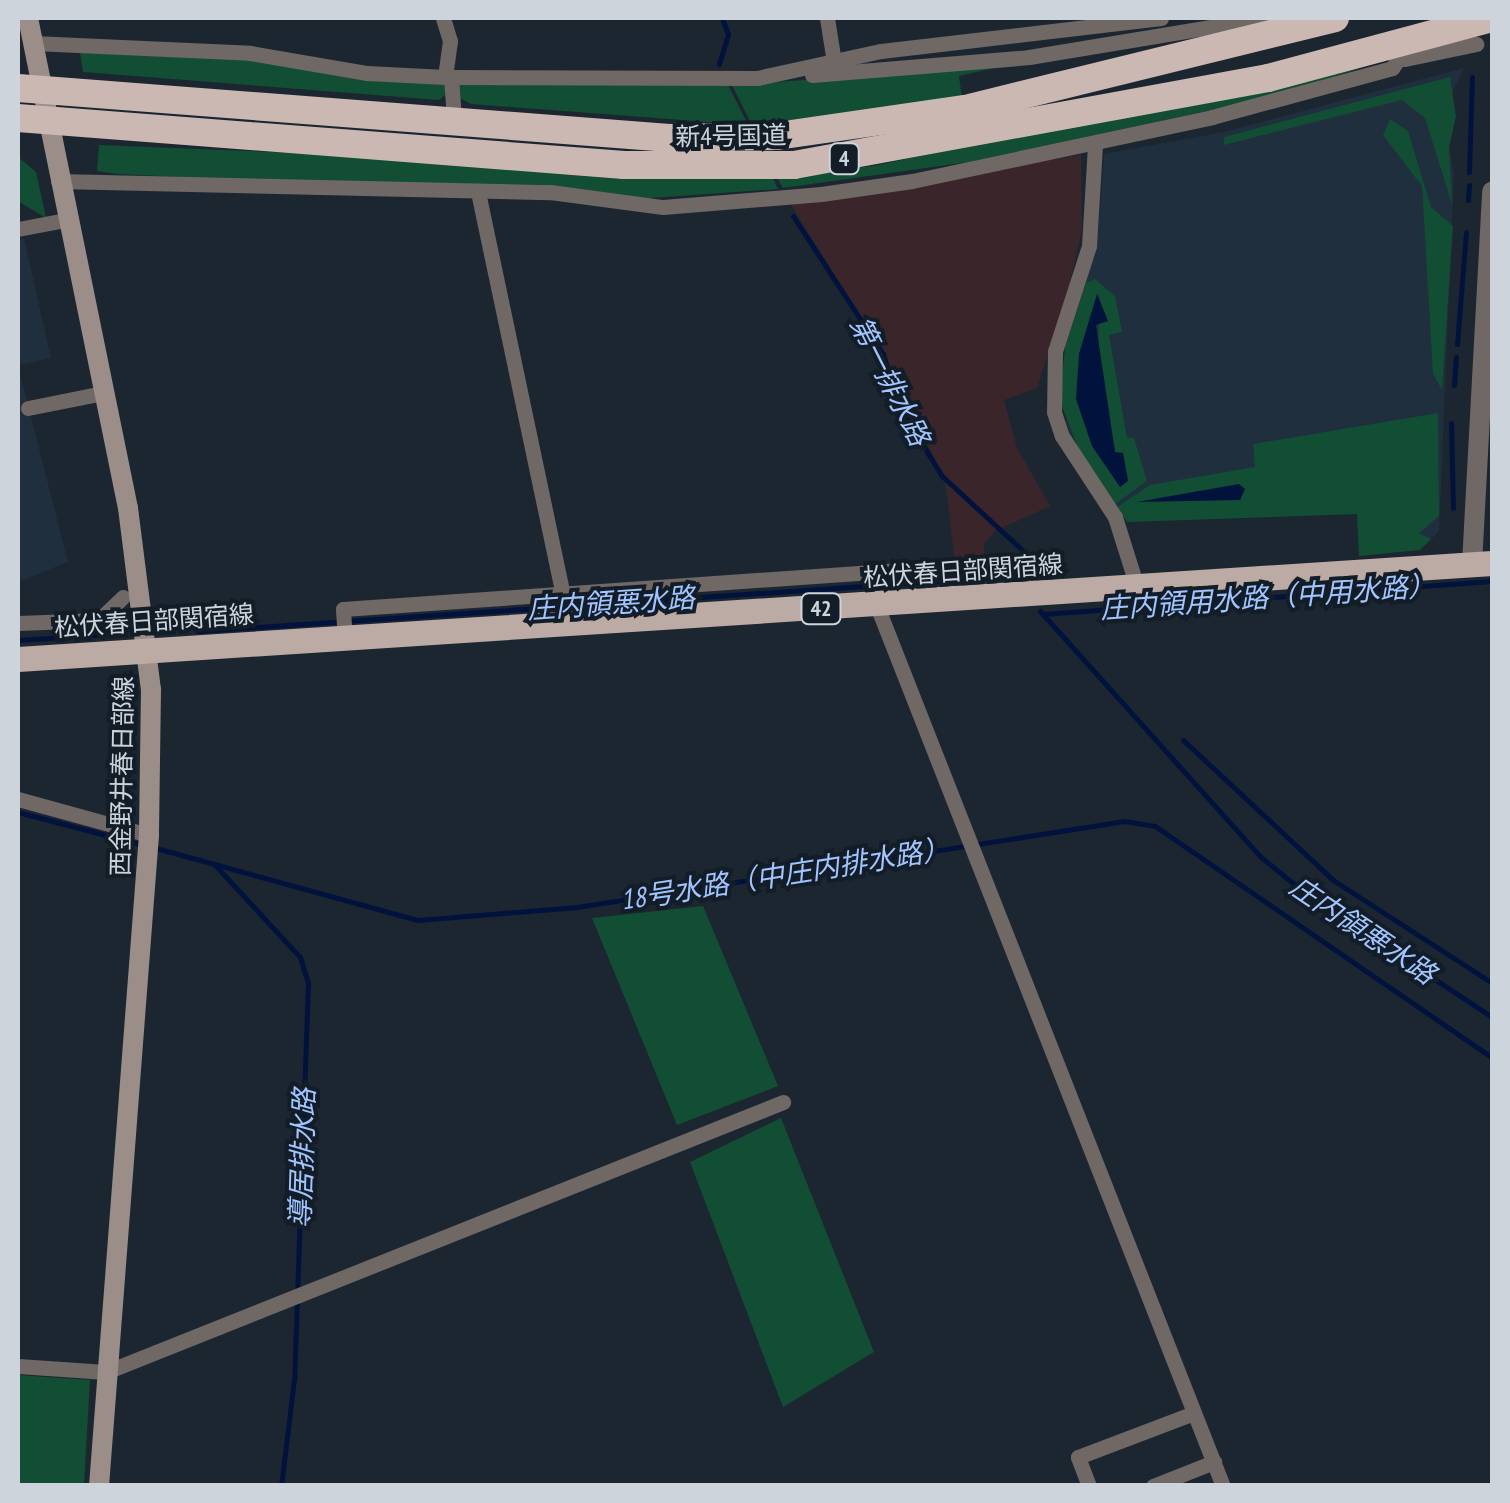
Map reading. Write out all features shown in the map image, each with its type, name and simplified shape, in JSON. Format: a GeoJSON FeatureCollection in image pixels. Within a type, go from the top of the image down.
{"type":"FeatureCollection","features":[{"type":"Feature","properties":{"kind":"highway","name":"新4号国道"},"geometry":{"type":"LineString","coordinates":[[26,86],[669,138],[872,126],[1052,90],[1336,18]]}},
{"type":"Feature","properties":{"kind":"highway","name":"新4号国道"},"geometry":{"type":"LineString","coordinates":[[49,128],[369,152],[440,147],[682,168],[834,160],[1409,49],[1492,18]]}},
{"type":"Feature","properties":{"kind":"highway"},"geometry":{"type":"LineString","coordinates":[[18,118],[49,128]]}},
{"type":"Feature","properties":{"kind":"highway"},"geometry":{"type":"LineString","coordinates":[[18,136],[49,128]]}},
{"type":"Feature","properties":{"kind":"main road","name":"西金野井春日部線"},"geometry":{"type":"LineString","coordinates":[[28,18],[33,43],[26,86],[49,128],[65,220],[128,508],[148,652],[149,835],[98,1486]]}},
{"type":"Feature","properties":{"kind":"main road","name":"松伏春日部関宿線"},"geometry":{"type":"LineString","coordinates":[[18,659],[148,652],[344,627],[568,609],[877,606],[1482,564]]}},
{"type":"Feature","properties":{"kind":"street"},"geometry":{"type":"LineString","coordinates":[[443,18],[450,40],[448,77],[454,120]]}},
{"type":"Feature","properties":{"kind":"street"},"geometry":{"type":"LineString","coordinates":[[826,18],[834,62]]}},
{"type":"Feature","properties":{"kind":"street"},"geometry":{"type":"LineString","coordinates":[[788,76],[834,62],[1161,18]]}},
{"type":"Feature","properties":{"kind":"street"},"geometry":{"type":"LineString","coordinates":[[33,43],[250,53],[366,73],[448,77],[788,76],[1028,57],[1264,18]]}},
{"type":"Feature","properties":{"kind":"street"},"geometry":{"type":"LineString","coordinates":[[58,181],[478,192],[683,205],[894,184],[1095,145],[1392,68],[1409,49],[1476,44]]}},
{"type":"Feature","properties":{"kind":"street"},"geometry":{"type":"LineString","coordinates":[[1095,145],[1101,197],[1055,350],[1054,412],[1062,436],[1115,517],[1138,590]]}},
{"type":"Feature","properties":{"kind":"street"},"geometry":{"type":"LineString","coordinates":[[478,192],[568,609],[1000,562],[1028,570],[1043,596]]}},
{"type":"Feature","properties":{"kind":"street"},"geometry":{"type":"LineString","coordinates":[[1482,564],[1492,192]]}},
{"type":"Feature","properties":{"kind":"street"},"geometry":{"type":"LineString","coordinates":[[18,229],[65,220]]}},
{"type":"Feature","properties":{"kind":"street"},"geometry":{"type":"LineString","coordinates":[[28,408],[102,393]]}},
{"type":"Feature","properties":{"kind":"street"},"geometry":{"type":"LineString","coordinates":[[18,623],[99,620],[124,597]]}},
{"type":"Feature","properties":{"kind":"street"},"geometry":{"type":"LineString","coordinates":[[877,606],[1223,1486]]}},
{"type":"Feature","properties":{"kind":"street"},"geometry":{"type":"LineString","coordinates":[[18,799],[149,835]]}},
{"type":"Feature","properties":{"kind":"street"},"geometry":{"type":"LineString","coordinates":[[18,1366],[106,1372],[783,1102]]}},
{"type":"Feature","properties":{"kind":"street"},"geometry":{"type":"LineString","coordinates":[[1089,1486],[1078,1457],[1194,1413]]}},
{"type":"Feature","properties":{"kind":"street"},"geometry":{"type":"LineString","coordinates":[[1154,1486],[1214,1462]]}},
{"type":"Feature","properties":{"kind":"shaded area"},"geometry":{"type":"Polygon","coordinates":[[[1464,68],[1451,95],[1456,116],[1449,147],[1454,174],[1439,531],[1420,550],[1359,556],[1357,514],[1127,522],[1067,428],[1065,347],[1098,234],[1104,154],[1224,132],[1464,68]]]}},
{"type":"Feature","properties":{"kind":"shaded area"},"geometry":{"type":"Polygon","coordinates":[[[1081,155],[1082,230],[1066,298],[1037,388],[1004,400],[1017,448],[1050,506],[995,531],[984,544],[984,563],[955,563],[945,480],[883,354],[789,201],[1081,155]]]}},
{"type":"Feature","properties":{"kind":"shaded area"},"geometry":{"type":"Polygon","coordinates":[[[24,238],[51,358],[18,365],[18,239],[24,238]]]}},
{"type":"Feature","properties":{"kind":"shaded area"},"geometry":{"type":"Polygon","coordinates":[[[18,366],[68,562],[18,582],[18,366]]]}},
{"type":"Feature","properties":{"kind":"green space"},"geometry":{"type":"Polygon","coordinates":[[[80,52],[240,59],[447,83],[450,91],[439,100],[83,72],[80,52]]]}},
{"type":"Feature","properties":{"kind":"green space"},"geometry":{"type":"Polygon","coordinates":[[[1399,55],[1281,95],[969,162],[783,188],[776,176],[873,166],[1399,55]]]}},
{"type":"Feature","properties":{"kind":"green space"},"geometry":{"type":"Polygon","coordinates":[[[1003,66],[959,76],[962,98],[752,125],[732,85],[1003,66]]]}},
{"type":"Feature","properties":{"kind":"green space"},"geometry":{"type":"Polygon","coordinates":[[[1450,77],[1456,116],[1449,147],[1452,204],[1425,118],[1402,100],[1224,145],[1224,137],[1450,77]]]}},
{"type":"Feature","properties":{"kind":"green space"},"geometry":{"type":"Polygon","coordinates":[[[458,84],[728,85],[748,125],[471,104],[460,98],[458,84]]]}},
{"type":"Feature","properties":{"kind":"green space"},"geometry":{"type":"Polygon","coordinates":[[[1390,119],[1408,131],[1431,207],[1453,226],[1442,390],[1433,374],[1422,186],[1383,135],[1390,119]]]}},
{"type":"Feature","properties":{"kind":"green space"},"geometry":{"type":"Polygon","coordinates":[[[99,145],[450,159],[629,178],[772,176],[778,189],[637,199],[118,174],[97,171],[99,145]]]}},
{"type":"Feature","properties":{"kind":"green space"},"geometry":{"type":"Polygon","coordinates":[[[18,157],[36,172],[46,218],[18,201],[18,157]]]}},
{"type":"Feature","properties":{"kind":"green space"},"geometry":{"type":"Polygon","coordinates":[[[1095,279],[1115,296],[1122,332],[1109,335],[1127,438],[1134,438],[1147,481],[1115,504],[1080,453],[1060,401],[1065,347],[1086,283],[1095,279]],[[1100,294],[1079,354],[1121,486],[1128,480],[1123,453],[1115,453],[1098,350],[1100,294]]]}},
{"type":"Feature","properties":{"kind":"green space"},"geometry":{"type":"Polygon","coordinates":[[[1438,413],[1439,516],[1419,533],[1431,539],[1420,550],[1359,556],[1357,514],[1127,522],[1117,507],[1150,485],[1255,467],[1253,444],[1438,413]]]}},
{"type":"Feature","properties":{"kind":"green space"},"geometry":{"type":"Polygon","coordinates":[[[703,906],[778,1086],[677,1125],[592,918],[703,906]]]}},
{"type":"Feature","properties":{"kind":"green space"},"geometry":{"type":"Polygon","coordinates":[[[781,1118],[874,1352],[783,1407],[690,1162],[781,1118]]]}},
{"type":"Feature","properties":{"kind":"green space"},"geometry":{"type":"Polygon","coordinates":[[[18,1375],[90,1380],[84,1485],[18,1485],[18,1375]]]}},
{"type":"Feature","properties":{"kind":"water"},"geometry":{"type":"Polygon","coordinates":[[[1097,294],[1108,321],[1096,325],[1115,452],[1123,453],[1128,481],[1120,487],[1092,446],[1076,399],[1079,354],[1097,294]]]}},
{"type":"Feature","properties":{"kind":"water"},"geometry":{"type":"Polygon","coordinates":[[[1239,484],[1245,489],[1240,500],[1137,502],[1239,484]]]}},
{"type":"Feature","properties":{"kind":"waterway","name":"第一排水路"},"geometry":{"type":"LineString","coordinates":[[719,64],[728,34],[722,18]]}},
{"type":"Feature","properties":{"kind":"waterway"},"geometry":{"type":"LineString","coordinates":[[1469,172],[1472,77]]}},
{"type":"Feature","properties":{"kind":"waterway"},"geometry":{"type":"LineString","coordinates":[[1468,200],[1469,185]]}},
{"type":"Feature","properties":{"kind":"waterway","name":"第一排水路"},"geometry":{"type":"LineString","coordinates":[[793,216],[883,354],[900,408],[942,476],[1047,573]]}},
{"type":"Feature","properties":{"kind":"waterway"},"geometry":{"type":"LineString","coordinates":[[1457,344],[1466,232]]}},
{"type":"Feature","properties":{"kind":"waterway"},"geometry":{"type":"LineString","coordinates":[[1454,385],[1456,357]]}},
{"type":"Feature","properties":{"kind":"waterway"},"geometry":{"type":"LineString","coordinates":[[1451,423],[1453,508]]}},
{"type":"Feature","properties":{"kind":"waterway","name":"庄内領悪水路"},"geometry":{"type":"LineString","coordinates":[[198,631],[1010,576],[1017,584]]}},
{"type":"Feature","properties":{"kind":"waterway","name":"庄内領用水路（中用水路）"},"geometry":{"type":"LineString","coordinates":[[1043,614],[1492,581]]}},
{"type":"Feature","properties":{"kind":"waterway","name":"庄内領悪水路"},"geometry":{"type":"LineString","coordinates":[[1040,611],[1261,857],[1311,898],[1492,1017]]}},
{"type":"Feature","properties":{"kind":"waterway","name":"庄内領悪水路"},"geometry":{"type":"LineString","coordinates":[[18,640],[96,635]]}},
{"type":"Feature","properties":{"kind":"waterway","name":"第一排水路"},"geometry":{"type":"LineString","coordinates":[[1183,740],[1333,880],[1492,983]]}},
{"type":"Feature","properties":{"kind":"waterway","name":"18号水路（中庄内排水路）"},"geometry":{"type":"LineString","coordinates":[[18,812],[140,844]]}},
{"type":"Feature","properties":{"kind":"waterway","name":"18号水路（中庄内排水路）"},"geometry":{"type":"LineString","coordinates":[[156,848],[418,920],[577,907],[1124,821],[1155,826],[1492,1058]]}},
{"type":"Feature","properties":{"kind":"waterway","name":"導居排水路"},"geometry":{"type":"LineString","coordinates":[[215,865],[300,957],[308,983],[294,1379],[281,1486]]}}]}
